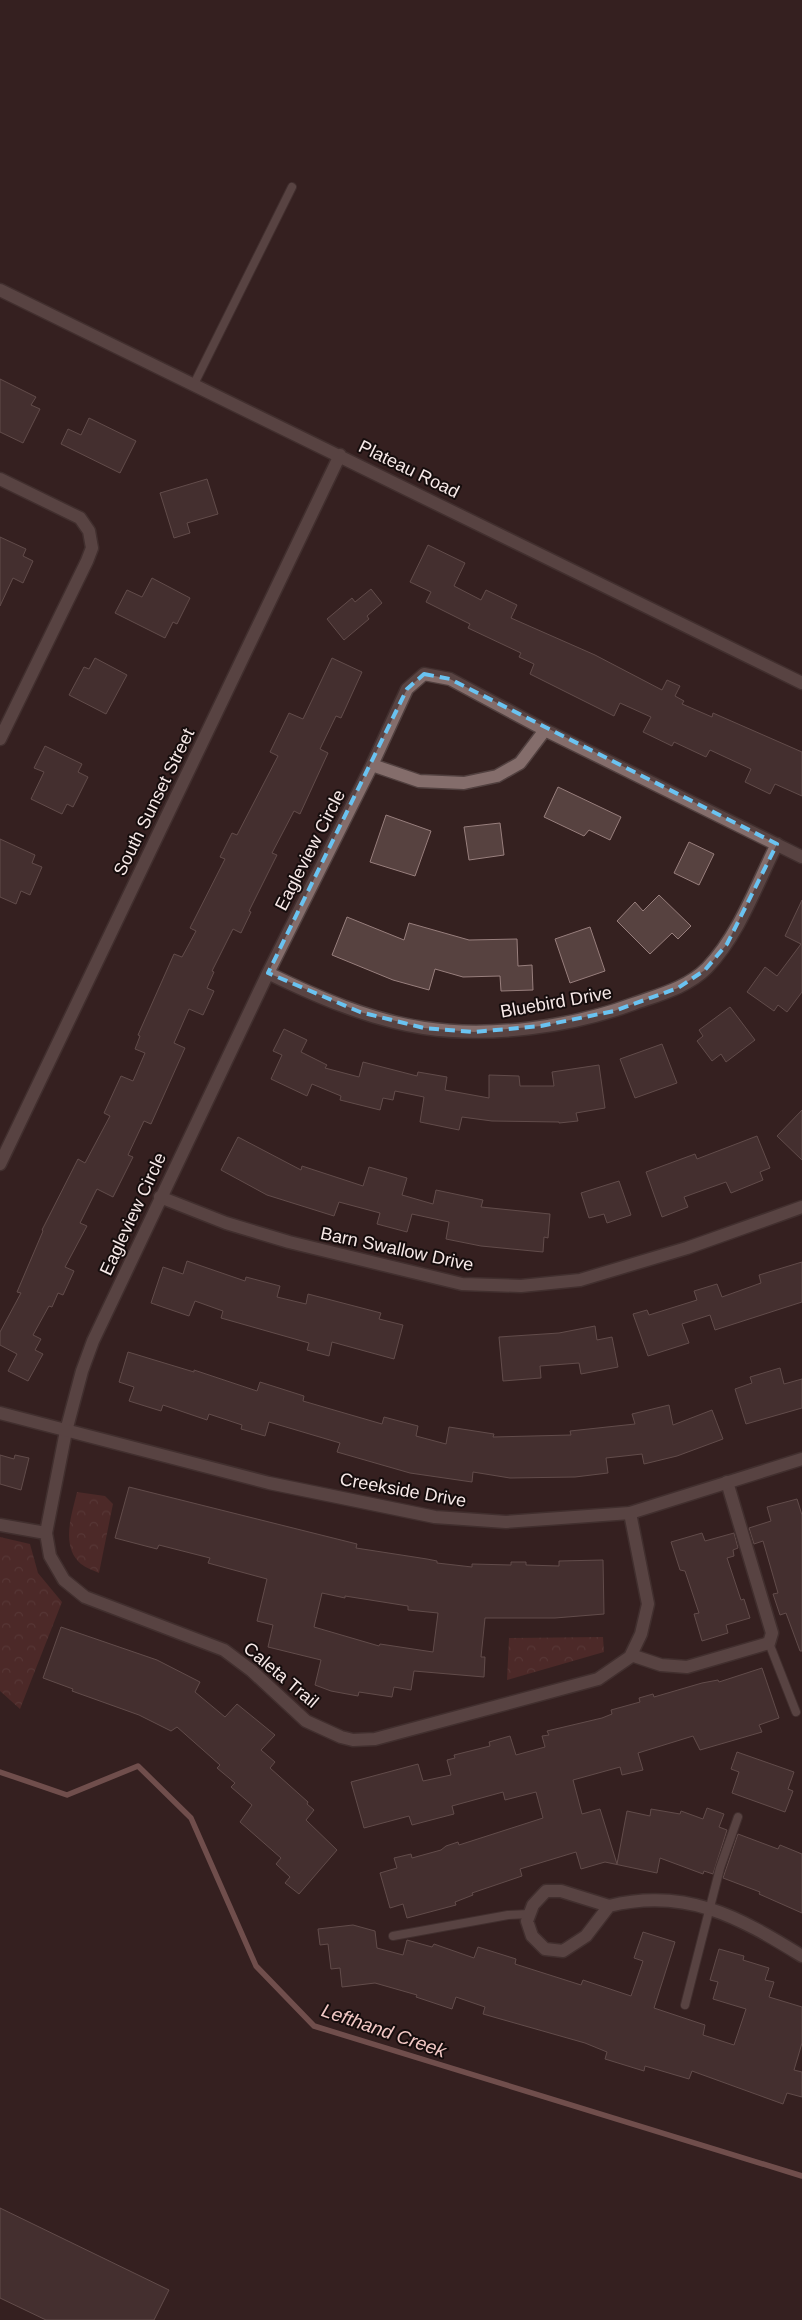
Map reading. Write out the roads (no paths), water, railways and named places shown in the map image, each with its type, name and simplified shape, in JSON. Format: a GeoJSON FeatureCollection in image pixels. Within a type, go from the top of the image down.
{"type":"FeatureCollection","features":[{"type":"Feature","properties":{"kind":"street","name":"Plateau Road"},"geometry":{"type":"LineString","coordinates":[[0,290],[802,682]]}},
{"type":"Feature","properties":{"kind":"street","name":"South Sunset Street"},"geometry":{"type":"LineString","coordinates":[[0,1164],[340,455]]}},
{"type":"Feature","properties":{"kind":"street"},"geometry":{"type":"LineString","coordinates":[[0,479],[80,518],[89,531],[92,548],[0,739]]}},
{"type":"Feature","properties":{"kind":"street","name":"Eagleview Circle"},"geometry":{"type":"LineString","coordinates":[[66,1431],[82,1371],[93,1341],[160,1197],[268,973],[372,765],[407,689],[424,674],[450,679],[545,730],[802,857]]}},
{"type":"Feature","properties":{"kind":"street"},"geometry":{"type":"LineString","coordinates":[[372,765],[419,781],[464,783],[497,776],[520,763],[545,730]]}},
{"type":"Feature","properties":{"kind":"street","name":"Bluebird Drive"},"geometry":{"type":"LineString","coordinates":[[268,973],[298,988],[360,1012],[424,1028],[474,1032],[541,1026],[614,1011],[678,988],[705,970],[727,944],[777,844]]}},
{"type":"Feature","properties":{"kind":"street","name":"Barn Swallow Drive"},"geometry":{"type":"LineString","coordinates":[[160,1197],[226,1223],[299,1245],[462,1284],[521,1286],[580,1280],[687,1248],[802,1207]]}},
{"type":"Feature","properties":{"kind":"street","name":"Creekside Drive"},"geometry":{"type":"LineString","coordinates":[[0,1413],[269,1483],[435,1517],[506,1522],[630,1513],[802,1458]]}},
{"type":"Feature","properties":{"kind":"street","name":"Caleta Trail"},"geometry":{"type":"LineString","coordinates":[[66,1431],[46,1533],[50,1556],[64,1580],[85,1597],[224,1650],[252,1671],[306,1721],[353,1740],[374,1739],[598,1679],[631,1655],[642,1634],[648,1604],[630,1513]]}},
{"type":"Feature","properties":{"kind":"street"},"geometry":{"type":"LineString","coordinates":[[631,1655],[660,1665],[687,1667],[770,1643],[772,1633],[727,1482]]}},
{"type":"Feature","properties":{"kind":"street"},"geometry":{"type":"LineString","coordinates":[[0,1525],[46,1533]]}},
{"type":"Feature","properties":{"kind":"street"},"geometry":{"type":"LineString","coordinates":[[609,1906],[586,1936],[563,1951],[545,1949],[532,1936],[527,1921],[533,1904],[546,1891],[561,1891],[609,1906],[628,1901],[682,1902],[721,1911],[802,1956]]}},
{"type":"Feature","properties":{"kind":"lane"},"geometry":{"type":"LineString","coordinates":[[194,384],[292,187]]}},
{"type":"Feature","properties":{"kind":"lane"},"geometry":{"type":"LineString","coordinates":[[770,1643],[796,1712]]}},
{"type":"Feature","properties":{"kind":"lane"},"geometry":{"type":"LineString","coordinates":[[685,2005],[709,1908],[738,1817]]}},
{"type":"Feature","properties":{"kind":"lane"},"geometry":{"type":"LineString","coordinates":[[393,1936],[508,1915],[530,1914]]}},
{"type":"Feature","properties":{"kind":"waterway","name":"Lefthand Creek"},"geometry":{"type":"LineString","coordinates":[[0,1772],[67,1795],[138,1766],[191,1818],[256,1966],[314,2026],[802,2176]]}}]}
